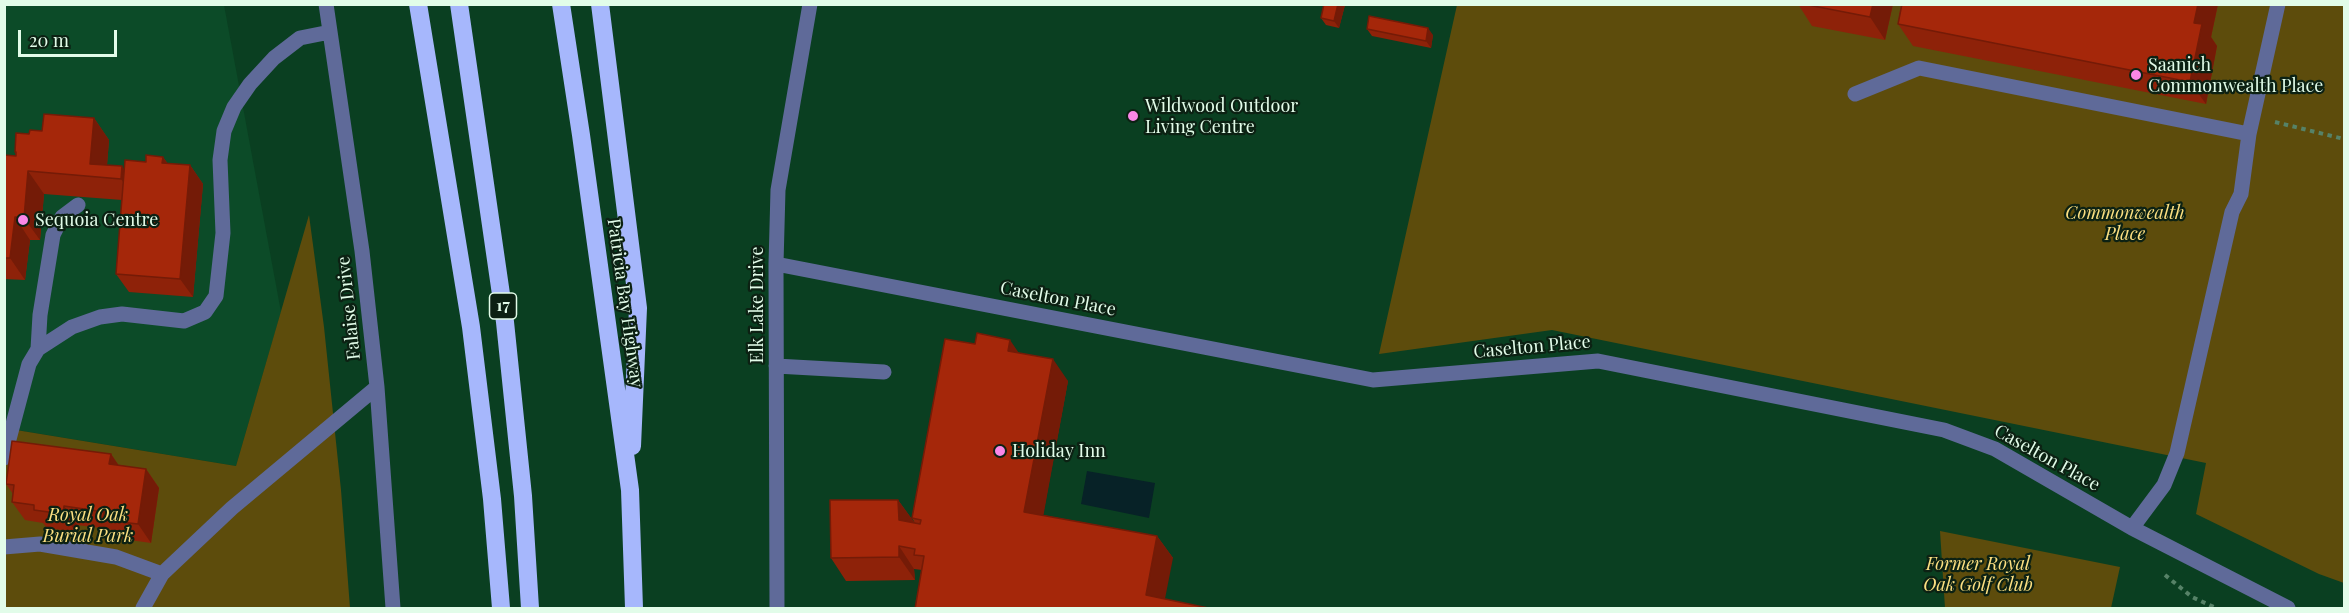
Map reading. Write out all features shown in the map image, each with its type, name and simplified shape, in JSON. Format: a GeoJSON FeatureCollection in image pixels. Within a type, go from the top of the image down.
{"type":"FeatureCollection","features":[{"type":"Feature","properties":{"kind":"highway"},"geometry":{"type":"LineString","coordinates":[[418,4],[471,327],[492,499],[501,609]]}},
{"type":"Feature","properties":{"kind":"highway","name":"17"},"geometry":{"type":"LineString","coordinates":[[459,4],[505,322],[523,496],[530,609]]}},
{"type":"Feature","properties":{"kind":"highway","name":"Patricia Bay Highway"},"geometry":{"type":"LineString","coordinates":[[561,4],[630,490],[634,609]]}},
{"type":"Feature","properties":{"kind":"highway"},"geometry":{"type":"LineString","coordinates":[[600,4],[638,308],[630,490]]}},
{"type":"Feature","properties":{"kind":"street","name":"Falaise Drive"},"geometry":{"type":"LineString","coordinates":[[326,4],[362,251],[377,387],[393,609]]}},
{"type":"Feature","properties":{"kind":"street","name":"Elk Lake Drive"},"geometry":{"type":"LineString","coordinates":[[777,609],[776,264],[778,190],[810,4]]}},
{"type":"Feature","properties":{"kind":"street"},"geometry":{"type":"LineString","coordinates":[[2133,528],[2164,485],[2177,453],[2232,212],[2241,194],[2249,134],[2278,4]]}},
{"type":"Feature","properties":{"kind":"street"},"geometry":{"type":"LineString","coordinates":[[4,458],[29,364],[38,349],[72,327],[100,317],[122,314],[184,321],[205,312],[216,296],[223,233],[220,160],[224,131],[234,107],[250,84],[274,58],[300,38],[330,32]]}},
{"type":"Feature","properties":{"kind":"street"},"geometry":{"type":"LineString","coordinates":[[1854,94],[1919,68],[2249,134]]}},
{"type":"Feature","properties":{"kind":"street"},"geometry":{"type":"LineString","coordinates":[[38,349],[40,315],[53,235],[62,217],[78,205]]}},
{"type":"Feature","properties":{"kind":"street","name":"Caselton Place"},"geometry":{"type":"LineString","coordinates":[[776,264],[1373,380],[1598,361],[1944,430],[1995,449],[2133,528],[2288,609]]}},
{"type":"Feature","properties":{"kind":"street"},"geometry":{"type":"LineString","coordinates":[[776,366],[884,372]]}},
{"type":"Feature","properties":{"kind":"street"},"geometry":{"type":"LineString","coordinates":[[143,609],[162,574],[232,508],[377,387]]}},
{"type":"Feature","properties":{"kind":"street"},"geometry":{"type":"LineString","coordinates":[[4,547],[40,544],[116,557],[162,574]]}},
{"type":"Feature","properties":{"kind":"path"},"geometry":{"type":"LineString","coordinates":[[2254,116],[2344,139]]}},
{"type":"Feature","properties":{"kind":"shaded area"},"geometry":{"type":"Polygon","coordinates":[[[4,5],[224,5],[281,312],[236,466],[5,428],[4,5]]]}},
{"type":"Feature","properties":{"kind":"green space","name":"Commonwealth Place"},"geometry":{"type":"Polygon","coordinates":[[[1457,5],[2344,5],[2344,583],[2319,574],[2196,514],[2206,463],[1552,330],[1379,354],[1457,5]]]}},
{"type":"Feature","properties":{"kind":"green space","name":"Royal Oak Burial Park"},"geometry":{"type":"Polygon","coordinates":[[[309,215],[324,327],[341,490],[350,608],[5,608],[4,428],[236,466],[309,215]]]}},
{"type":"Feature","properties":{"kind":"green space","name":"Former Royal Oak Golf Club"},"geometry":{"type":"Polygon","coordinates":[[[1940,531],[2120,567],[2111,608],[1945,608],[1940,531]]]}},
{"type":"Feature","properties":{"kind":"water"},"geometry":{"type":"Polygon","coordinates":[[[1087,471],[1155,483],[1149,518],[1081,504],[1087,471]]]}},
{"type":"Feature","properties":{"kind":"building"},"geometry":{"type":"Polygon","coordinates":[[[1324,4],[1338,4],[1334,21],[1321,18],[1324,4]]]}},
{"type":"Feature","properties":{"kind":"building"},"geometry":{"type":"Polygon","coordinates":[[[1803,4],[1873,4],[1870,17],[1803,4]]]}},
{"type":"Feature","properties":{"kind":"building","name":"Saanich Commonwealth Place"},"geometry":{"type":"Polygon","coordinates":[[[1902,4],[2198,4],[2194,23],[2202,24],[2190,82],[1898,24],[1902,4]]]}},
{"type":"Feature","properties":{"kind":"building"},"geometry":{"type":"Polygon","coordinates":[[[1369,16],[1428,28],[1426,41],[1367,29],[1369,16]]]}},
{"type":"Feature","properties":{"kind":"building"},"geometry":{"type":"Polygon","coordinates":[[[44,114],[94,118],[90,164],[122,166],[121,179],[28,171],[24,218],[15,217],[10,258],[4,258],[4,155],[16,156],[16,133],[29,134],[30,130],[42,131],[44,114]]]}},
{"type":"Feature","properties":{"kind":"building"},"geometry":{"type":"Polygon","coordinates":[[[146,155],[163,157],[162,163],[190,165],[180,279],[116,274],[125,160],[146,162],[146,155]]]}},
{"type":"Feature","properties":{"kind":"building","name":"Holiday Inn"},"geometry":{"type":"Polygon","coordinates":[[[977,333],[1010,340],[1008,351],[1053,359],[1024,512],[1157,536],[1146,595],[1213,609],[915,609],[924,556],[914,555],[915,549],[899,546],[899,557],[831,558],[830,500],[898,500],[899,520],[920,524],[921,520],[912,518],[945,339],[975,344],[977,333]]]}},
{"type":"Feature","properties":{"kind":"building"},"geometry":{"type":"Polygon","coordinates":[[[12,441],[111,454],[109,464],[146,469],[138,524],[103,520],[104,512],[64,506],[63,514],[34,510],[34,505],[12,502],[14,485],[6,484],[12,441]]]}},
{"type":"Feature","properties":{"kind":"place","name":"Saanich Commonwealth Place"},"geometry":{"type":"Point","coordinates":[2136,75]}},
{"type":"Feature","properties":{"kind":"place","name":"Wildwood Outdoor Living Centre"},"geometry":{"type":"Point","coordinates":[1133,116]}},
{"type":"Feature","properties":{"kind":"place","name":"Sequoia Centre"},"geometry":{"type":"Point","coordinates":[23,220]}},
{"type":"Feature","properties":{"kind":"place","name":"Holiday Inn"},"geometry":{"type":"Point","coordinates":[1000,451]}}]}
